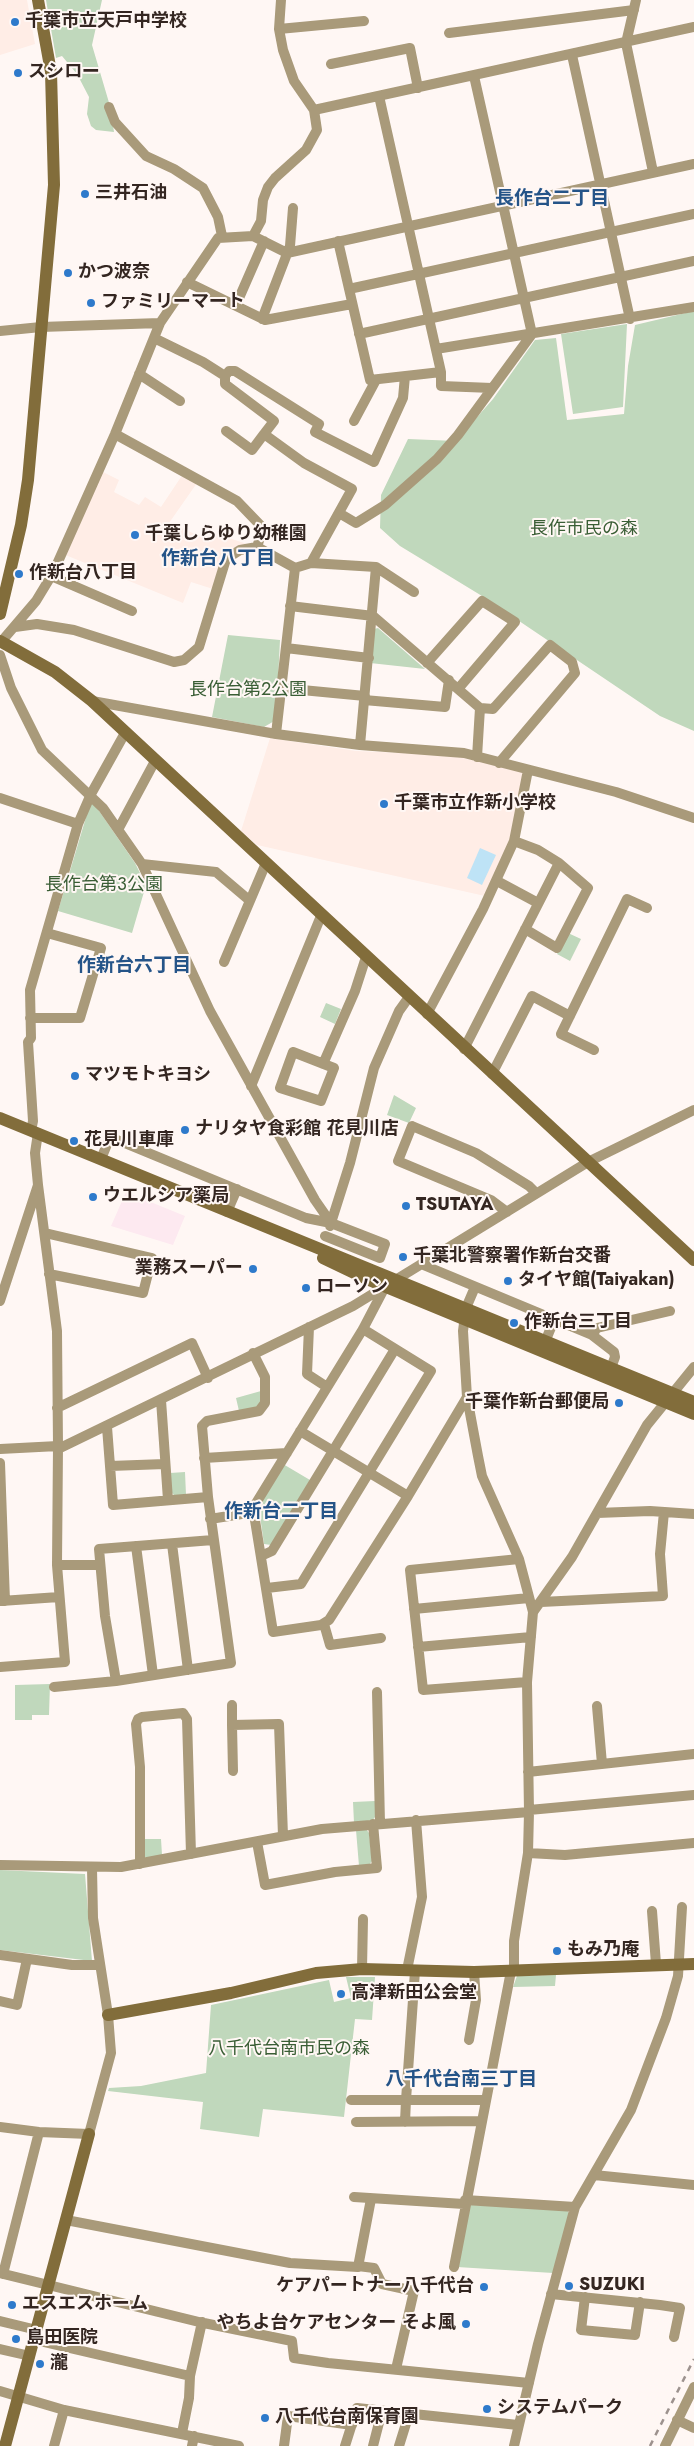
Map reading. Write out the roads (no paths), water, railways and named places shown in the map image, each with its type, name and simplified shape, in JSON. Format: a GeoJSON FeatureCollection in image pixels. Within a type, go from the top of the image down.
{"type":"FeatureCollection","features":[{"type":"Feature","properties":{"kind":"street"},"geometry":{"type":"LineString","coordinates":[[0,614],[21,525],[27,489],[54,185],[51,72],[38,0]]}},
{"type":"Feature","properties":{"kind":"street"},"geometry":{"type":"LineString","coordinates":[[253,236],[262,221],[263,200],[268,187],[275,178],[306,150],[317,130],[314,110],[294,81],[283,50],[280,29],[282,0]]}},
{"type":"Feature","properties":{"kind":"street"},"geometry":{"type":"LineString","coordinates":[[449,33],[635,5],[626,43],[653,172]]}},
{"type":"Feature","properties":{"kind":"street"},"geometry":{"type":"LineString","coordinates":[[280,29],[364,21]]}},
{"type":"Feature","properties":{"kind":"street"},"geometry":{"type":"LineString","coordinates":[[314,110],[626,43],[693,31]]}},
{"type":"Feature","properties":{"kind":"street"},"geometry":{"type":"LineString","coordinates":[[331,64],[410,48],[418,88]]}},
{"type":"Feature","properties":{"kind":"street"},"geometry":{"type":"LineString","coordinates":[[572,55],[630,319]]}},
{"type":"Feature","properties":{"kind":"street"},"geometry":{"type":"LineString","coordinates":[[339,513],[356,523],[385,505],[437,459],[532,334],[474,76]]}},
{"type":"Feature","properties":{"kind":"street"},"geometry":{"type":"LineString","coordinates":[[379,96],[441,372],[441,386],[492,388]]}},
{"type":"Feature","properties":{"kind":"street"},"geometry":{"type":"LineString","coordinates":[[109,107],[115,122],[146,156],[174,169],[203,188],[218,217],[222,236]]}},
{"type":"Feature","properties":{"kind":"street"},"geometry":{"type":"LineString","coordinates":[[694,164],[287,253],[253,236],[222,236],[215,242],[160,323],[115,434],[51,576],[36,602],[1,641],[54,672],[92,701],[464,1049],[694,1260]]}},
{"type":"Feature","properties":{"kind":"street"},"geometry":{"type":"LineString","coordinates":[[262,319],[290,246],[293,208]]}},
{"type":"Feature","properties":{"kind":"street"},"geometry":{"type":"LineString","coordinates":[[349,289],[694,214]]}},
{"type":"Feature","properties":{"kind":"street"},"geometry":{"type":"LineString","coordinates":[[338,241],[370,380],[441,372]]}},
{"type":"Feature","properties":{"kind":"street"},"geometry":{"type":"LineString","coordinates":[[236,305],[264,242]]}},
{"type":"Feature","properties":{"kind":"street"},"geometry":{"type":"LineString","coordinates":[[359,334],[694,260]]}},
{"type":"Feature","properties":{"kind":"street"},"geometry":{"type":"LineString","coordinates":[[187,282],[262,319],[352,304]]}},
{"type":"Feature","properties":{"kind":"street"},"geometry":{"type":"LineString","coordinates":[[436,349],[630,319],[694,307]]}},
{"type":"Feature","properties":{"kind":"street"},"geometry":{"type":"LineString","coordinates":[[0,331],[41,327],[160,323]]}},
{"type":"Feature","properties":{"kind":"street"},"geometry":{"type":"LineString","coordinates":[[154,338],[204,362],[225,376]]}},
{"type":"Feature","properties":{"kind":"street"},"geometry":{"type":"LineString","coordinates":[[226,431],[252,450],[274,421],[224,384],[225,376],[229,371],[235,371],[319,424],[315,432],[374,462],[403,398],[405,376]]}},
{"type":"Feature","properties":{"kind":"street"},"geometry":{"type":"LineString","coordinates":[[139,374],[180,401]]}},
{"type":"Feature","properties":{"kind":"street"},"geometry":{"type":"LineString","coordinates":[[354,420],[376,380]]}},
{"type":"Feature","properties":{"kind":"street"},"geometry":{"type":"LineString","coordinates":[[115,434],[237,501],[263,528],[257,547]]}},
{"type":"Feature","properties":{"kind":"street"},"geometry":{"type":"LineString","coordinates":[[264,434],[304,463],[352,489],[311,563]]}},
{"type":"Feature","properties":{"kind":"street"},"geometry":{"type":"LineString","coordinates":[[15,627],[36,624],[74,630],[174,662],[184,660],[199,647],[226,560],[240,550],[257,547],[295,568],[311,563],[376,567],[414,592]]}},
{"type":"Feature","properties":{"kind":"street"},"geometry":{"type":"LineString","coordinates":[[360,745],[376,567]]}},
{"type":"Feature","properties":{"kind":"street"},"geometry":{"type":"LineString","coordinates":[[276,734],[295,568]]}},
{"type":"Feature","properties":{"kind":"street"},"geometry":{"type":"LineString","coordinates":[[51,576],[132,611]]}},
{"type":"Feature","properties":{"kind":"street"},"geometry":{"type":"LineString","coordinates":[[427,662],[482,601],[515,622],[458,689]]}},
{"type":"Feature","properties":{"kind":"street"},"geometry":{"type":"LineString","coordinates":[[290,606],[373,616],[480,708],[493,709],[550,645],[572,662],[575,673],[499,762]]}},
{"type":"Feature","properties":{"kind":"street"},"geometry":{"type":"LineString","coordinates":[[286,648],[369,658]]}},
{"type":"Feature","properties":{"kind":"street"},"geometry":{"type":"LineString","coordinates":[[0,655],[11,688],[42,750],[91,794],[119,828],[142,864],[210,1012],[242,1066],[251,1086],[315,1200],[331,1223]]}},
{"type":"Feature","properties":{"kind":"street"},"geometry":{"type":"LineString","coordinates":[[281,688],[445,707],[449,680]]}},
{"type":"Feature","properties":{"kind":"street"},"geometry":{"type":"LineString","coordinates":[[92,701],[276,734],[360,745],[464,753],[616,792],[694,818]]}},
{"type":"Feature","properties":{"kind":"street"},"geometry":{"type":"LineString","coordinates":[[476,756],[480,708]]}},
{"type":"Feature","properties":{"kind":"street"},"geometry":{"type":"LineString","coordinates":[[0,1667],[65,1662],[56,1565],[58,1447],[56,1331],[35,1153],[28,1042],[31,1038],[30,990],[78,824],[91,794],[125,733]]}},
{"type":"Feature","properties":{"kind":"street"},"geometry":{"type":"LineString","coordinates":[[119,828],[155,761]]}},
{"type":"Feature","properties":{"kind":"street"},"geometry":{"type":"LineString","coordinates":[[427,1014],[497,881],[514,841],[528,770]]}},
{"type":"Feature","properties":{"kind":"street"},"geometry":{"type":"LineString","coordinates":[[0,798],[78,824]]}},
{"type":"Feature","properties":{"kind":"street"},"geometry":{"type":"LineString","coordinates":[[514,841],[538,850],[559,863],[588,888],[558,948],[525,929]]}},
{"type":"Feature","properties":{"kind":"street"},"geometry":{"type":"LineString","coordinates":[[224,962],[266,863]]}},
{"type":"Feature","properties":{"kind":"street"},"geometry":{"type":"LineString","coordinates":[[464,1049],[559,863]]}},
{"type":"Feature","properties":{"kind":"street"},"geometry":{"type":"LineString","coordinates":[[142,864],[216,872],[249,900]]}},
{"type":"Feature","properties":{"kind":"street"},"geometry":{"type":"LineString","coordinates":[[497,881],[538,903]]}},
{"type":"Feature","properties":{"kind":"street"},"geometry":{"type":"LineString","coordinates":[[594,1050],[561,1034],[627,899],[647,908]]}},
{"type":"Feature","properties":{"kind":"street"},"geometry":{"type":"LineString","coordinates":[[251,1086],[321,916]]}},
{"type":"Feature","properties":{"kind":"street"},"geometry":{"type":"LineString","coordinates":[[30,1018],[80,1018],[101,948],[47,933]]}},
{"type":"Feature","properties":{"kind":"street"},"geometry":{"type":"LineString","coordinates":[[323,1064],[355,991],[366,957]]}},
{"type":"Feature","properties":{"kind":"street"},"geometry":{"type":"LineString","coordinates":[[492,1074],[532,996],[570,1016]]}},
{"type":"Feature","properties":{"kind":"street"},"geometry":{"type":"LineString","coordinates":[[319,1252],[331,1223],[350,1163],[374,1068],[399,1011],[409,997]]}},
{"type":"Feature","properties":{"kind":"street"},"geometry":{"type":"LineString","coordinates":[[293,1052],[323,1064],[334,1068],[321,1101],[280,1088],[293,1052]]}},
{"type":"Feature","properties":{"kind":"street"},"geometry":{"type":"LineString","coordinates":[[0,1449],[58,1447],[208,1378],[391,1284],[588,1162],[694,1110]]}},
{"type":"Feature","properties":{"kind":"street"},"geometry":{"type":"LineString","coordinates":[[1,1122],[34,1132],[290,1238],[319,1252],[341,1268],[391,1284],[669,1398],[694,1402]]}},
{"type":"Feature","properties":{"kind":"street"},"geometry":{"type":"LineString","coordinates":[[507,1212],[491,1200],[398,1161],[412,1126],[476,1153],[529,1186],[536,1193]]}},
{"type":"Feature","properties":{"kind":"street"},"geometry":{"type":"LineString","coordinates":[[101,1159],[110,1137],[306,1218],[331,1223],[385,1244],[380,1258],[325,1236]]}},
{"type":"Feature","properties":{"kind":"street"},"geometry":{"type":"LineString","coordinates":[[0,1301],[38,1185]]}},
{"type":"Feature","properties":{"kind":"street"},"geometry":{"type":"LineString","coordinates":[[227,1212],[237,1189]]}},
{"type":"Feature","properties":{"kind":"street"},"geometry":{"type":"LineString","coordinates":[[44,1233],[152,1258],[143,1294],[49,1274]]}},
{"type":"Feature","properties":{"kind":"street"},"geometry":{"type":"LineString","coordinates":[[421,1264],[592,1336],[614,1352],[615,1357],[611,1368]]}},
{"type":"Feature","properties":{"kind":"street"},"geometry":{"type":"LineString","coordinates":[[391,1284],[253,1508],[267,1588],[272,1632],[324,1624],[343,1601],[467,1397]]}},
{"type":"Feature","properties":{"kind":"street"},"geometry":{"type":"LineString","coordinates":[[454,2268],[485,2100],[513,1971],[514,1941],[528,1853],[529,1811],[527,1682],[533,1612],[519,1559],[482,1476],[467,1397],[463,1330],[474,1287]]}},
{"type":"Feature","properties":{"kind":"street"},"geometry":{"type":"LineString","coordinates":[[592,1336],[596,1328],[670,1311]]}},
{"type":"Feature","properties":{"kind":"street"},"geometry":{"type":"LineString","coordinates":[[543,1346],[554,1320]]}},
{"type":"Feature","properties":{"kind":"street"},"geometry":{"type":"LineString","coordinates":[[309,1327],[307,1374],[327,1387]]}},
{"type":"Feature","properties":{"kind":"street"},"geometry":{"type":"LineString","coordinates":[[267,1588],[301,1584],[431,1371],[362,1329]]}},
{"type":"Feature","properties":{"kind":"street"},"geometry":{"type":"LineString","coordinates":[[57,1408],[192,1343],[208,1378]]}},
{"type":"Feature","properties":{"kind":"street"},"geometry":{"type":"LineString","coordinates":[[543,1346],[611,1368],[669,1398],[694,1414]]}},
{"type":"Feature","properties":{"kind":"street"},"geometry":{"type":"LineString","coordinates":[[261,1556],[272,1551],[395,1349]]}},
{"type":"Feature","properties":{"kind":"street"},"geometry":{"type":"LineString","coordinates":[[54,1687],[116,1681],[231,1662],[210,1518],[202,1426],[207,1421],[259,1411],[265,1403],[265,1377],[254,1353]]}},
{"type":"Feature","properties":{"kind":"street"},"geometry":{"type":"LineString","coordinates":[[533,1612],[572,1557],[647,1426],[694,1367]]}},
{"type":"Feature","properties":{"kind":"street"},"geometry":{"type":"LineString","coordinates":[[161,1400],[168,1500]]}},
{"type":"Feature","properties":{"kind":"street"},"geometry":{"type":"LineString","coordinates":[[107,1426],[113,1505],[208,1497]]}},
{"type":"Feature","properties":{"kind":"street"},"geometry":{"type":"LineString","coordinates":[[300,1431],[408,1496]]}},
{"type":"Feature","properties":{"kind":"street"},"geometry":{"type":"LineString","coordinates":[[204,1458],[287,1453]]}},
{"type":"Feature","properties":{"kind":"street"},"geometry":{"type":"LineString","coordinates":[[0,1463],[3,1601],[59,1597]]}},
{"type":"Feature","properties":{"kind":"street"},"geometry":{"type":"LineString","coordinates":[[110,1466],[165,1464]]}},
{"type":"Feature","properties":{"kind":"street"},"geometry":{"type":"LineString","coordinates":[[210,1518],[254,1512]]}},
{"type":"Feature","properties":{"kind":"street"},"geometry":{"type":"LineString","coordinates":[[597,1513],[664,1512],[694,1514]]}},
{"type":"Feature","properties":{"kind":"street"},"geometry":{"type":"LineString","coordinates":[[541,1602],[663,1596],[660,1554],[664,1512]]}},
{"type":"Feature","properties":{"kind":"street"},"geometry":{"type":"LineString","coordinates":[[116,1681],[99,1549],[213,1540]]}},
{"type":"Feature","properties":{"kind":"street"},"geometry":{"type":"LineString","coordinates":[[172,1544],[188,1670]]}},
{"type":"Feature","properties":{"kind":"street"},"geometry":{"type":"LineString","coordinates":[[136,1546],[153,1675]]}},
{"type":"Feature","properties":{"kind":"street"},"geometry":{"type":"LineString","coordinates":[[519,1559],[410,1570],[423,1690],[527,1682]]}},
{"type":"Feature","properties":{"kind":"street"},"geometry":{"type":"LineString","coordinates":[[56,1565],[100,1565]]}},
{"type":"Feature","properties":{"kind":"street"},"geometry":{"type":"LineString","coordinates":[[414,1609],[529,1598]]}},
{"type":"Feature","properties":{"kind":"street"},"geometry":{"type":"LineString","coordinates":[[324,1624],[330,1645],[381,1638]]}},
{"type":"Feature","properties":{"kind":"street"},"geometry":{"type":"LineString","coordinates":[[418,1647],[531,1637]]}},
{"type":"Feature","properties":{"kind":"street"},"geometry":{"type":"LineString","coordinates":[[257,1842],[265,1884],[335,1872],[377,1868],[377,1692]]}},
{"type":"Feature","properties":{"kind":"street"},"geometry":{"type":"LineString","coordinates":[[232,1705],[234,1771]]}},
{"type":"Feature","properties":{"kind":"street"},"geometry":{"type":"LineString","coordinates":[[597,1706],[602,1764]]}},
{"type":"Feature","properties":{"kind":"street"},"geometry":{"type":"LineString","coordinates":[[140,1864],[140,1767],[136,1724],[138,1719],[142,1717],[183,1712],[188,1719],[191,1854]]}},
{"type":"Feature","properties":{"kind":"street"},"geometry":{"type":"LineString","coordinates":[[232,1725],[279,1724],[283,1836]]}},
{"type":"Feature","properties":{"kind":"street"},"geometry":{"type":"LineString","coordinates":[[528,1772],[694,1754]]}},
{"type":"Feature","properties":{"kind":"street"},"geometry":{"type":"LineString","coordinates":[[0,1865],[121,1867],[283,1836],[376,1824],[694,1795]]}},
{"type":"Feature","properties":{"kind":"street"},"geometry":{"type":"LineString","coordinates":[[406,2122],[411,1971],[422,1897],[416,1820]]}},
{"type":"Feature","properties":{"kind":"street"},"geometry":{"type":"LineString","coordinates":[[528,1853],[565,1855],[694,1842]]}},
{"type":"Feature","properties":{"kind":"street"},"geometry":{"type":"LineString","coordinates":[[6,2446],[5,2428],[20,2396],[111,2053],[108,2015],[93,1918],[92,1868]]}},
{"type":"Feature","properties":{"kind":"street"},"geometry":{"type":"LineString","coordinates":[[514,2446],[551,2294],[575,2206],[623,2127],[644,2079],[666,2018],[680,1964],[682,1908]]}},
{"type":"Feature","properties":{"kind":"street"},"geometry":{"type":"LineString","coordinates":[[652,1911],[656,1964]]}},
{"type":"Feature","properties":{"kind":"street"},"geometry":{"type":"LineString","coordinates":[[362,1968],[363,1919]]}},
{"type":"Feature","properties":{"kind":"street"},"geometry":{"type":"LineString","coordinates":[[0,1955],[72,1965],[100,1965]]}},
{"type":"Feature","properties":{"kind":"street"},"geometry":{"type":"LineString","coordinates":[[0,2001],[17,2005],[27,1959]]}},
{"type":"Feature","properties":{"kind":"street"},"geometry":{"type":"LineString","coordinates":[[108,2015],[231,1993],[316,1973],[362,1968],[474,1972],[694,1964]]}},
{"type":"Feature","properties":{"kind":"street"},"geometry":{"type":"LineString","coordinates":[[469,2040],[476,2000],[474,1972]]}},
{"type":"Feature","properties":{"kind":"street"},"geometry":{"type":"LineString","coordinates":[[351,2100],[485,2100]]}},
{"type":"Feature","properties":{"kind":"street"},"geometry":{"type":"LineString","coordinates":[[356,2122],[481,2121]]}},
{"type":"Feature","properties":{"kind":"street"},"geometry":{"type":"LineString","coordinates":[[0,2127],[40,2132],[89,2134]]}},
{"type":"Feature","properties":{"kind":"street"},"geometry":{"type":"LineString","coordinates":[[40,2132],[1,2274],[202,2322],[292,2341],[294,2358],[328,2364],[529,2382]]}},
{"type":"Feature","properties":{"kind":"street"},"geometry":{"type":"LineString","coordinates":[[594,2175],[694,2185]]}},
{"type":"Feature","properties":{"kind":"street"},"geometry":{"type":"LineString","coordinates":[[354,2197],[575,2206]]}},
{"type":"Feature","properties":{"kind":"street"},"geometry":{"type":"LineString","coordinates":[[358,2266],[371,2198]]}},
{"type":"Feature","properties":{"kind":"street"},"geometry":{"type":"LineString","coordinates":[[66,2220],[290,2264],[374,2268],[382,2284],[414,2291],[396,2369]]}},
{"type":"Feature","properties":{"kind":"street"},"geometry":{"type":"LineString","coordinates":[[551,2294],[640,2302],[680,2308],[674,2337]]}},
{"type":"Feature","properties":{"kind":"street"},"geometry":{"type":"LineString","coordinates":[[585,2297],[581,2330],[635,2335],[640,2302]]}},
{"type":"Feature","properties":{"kind":"street"},"geometry":{"type":"LineString","coordinates":[[0,2321],[36,2335],[190,2376]]}},
{"type":"Feature","properties":{"kind":"street"},"geometry":{"type":"LineString","coordinates":[[182,2433],[190,2398],[190,2376],[202,2322]]}},
{"type":"Feature","properties":{"kind":"street"},"geometry":{"type":"LineString","coordinates":[[0,2348],[30,2356]]}},
{"type":"Feature","properties":{"kind":"street"},"geometry":{"type":"LineString","coordinates":[[665,2446],[694,2387]]}},
{"type":"Feature","properties":{"kind":"street"},"geometry":{"type":"LineString","coordinates":[[0,2391],[64,2410],[182,2433],[193,2441],[239,2446]]}},
{"type":"Feature","properties":{"kind":"street"},"geometry":{"type":"LineString","coordinates":[[345,2446],[357,2408],[518,2425]]}},
{"type":"Feature","properties":{"kind":"street"},"geometry":{"type":"LineString","coordinates":[[54,2446],[64,2410]]}},
{"type":"Feature","properties":{"kind":"street"},"geometry":{"type":"LineString","coordinates":[[373,2446],[382,2411]]}},
{"type":"Feature","properties":{"kind":"street"},"geometry":{"type":"LineString","coordinates":[[399,2446],[409,2414]]}},
{"type":"Feature","properties":{"kind":"street"},"geometry":{"type":"LineString","coordinates":[[284,2446],[288,2416],[352,2425]]}},
{"type":"Feature","properties":{"kind":"street"},"geometry":{"type":"LineString","coordinates":[[678,2420],[694,2428]]}},
{"type":"Feature","properties":{"kind":"water"},"geometry":{"type":"Polygon","coordinates":[[[480,848],[496,855],[482,885],[467,878],[480,848]]]}},
{"type":"Feature","properties":{"kind":"railway"},"geometry":{"type":"LineString","coordinates":[[650,2446],[694,2359]]}},
{"type":"Feature","properties":{"kind":"place","name":"千葉市立天戸中学校"},"geometry":{"type":"Point","coordinates":[15,22]}},
{"type":"Feature","properties":{"kind":"place","name":"スシロー"},"geometry":{"type":"Point","coordinates":[18,73]}},
{"type":"Feature","properties":{"kind":"place","name":"三井石油"},"geometry":{"type":"Point","coordinates":[85,194]}},
{"type":"Feature","properties":{"kind":"place","name":"かつ波奈"},"geometry":{"type":"Point","coordinates":[68,273]}},
{"type":"Feature","properties":{"kind":"place","name":"ファミリーマート"},"geometry":{"type":"Point","coordinates":[91,303]}},
{"type":"Feature","properties":{"kind":"place","name":"千葉しらゆり幼稚園"},"geometry":{"type":"Point","coordinates":[135,535]}},
{"type":"Feature","properties":{"kind":"place","name":"作新台八丁目"},"geometry":{"type":"Point","coordinates":[19,574]}},
{"type":"Feature","properties":{"kind":"place","name":"千葉市立作新小学校"},"geometry":{"type":"Point","coordinates":[384,804]}},
{"type":"Feature","properties":{"kind":"place","name":"マツモトキヨシ"},"geometry":{"type":"Point","coordinates":[75,1076]}},
{"type":"Feature","properties":{"kind":"place","name":"ナリタヤ食彩館 花見川店"},"geometry":{"type":"Point","coordinates":[185,1130]}},
{"type":"Feature","properties":{"kind":"place","name":"花見川車庫"},"geometry":{"type":"Point","coordinates":[74,1141]}},
{"type":"Feature","properties":{"kind":"place","name":"ウエルシア薬局"},"geometry":{"type":"Point","coordinates":[93,1197]}},
{"type":"Feature","properties":{"kind":"place","name":"TSUTAYA"},"geometry":{"type":"Point","coordinates":[406,1206]}},
{"type":"Feature","properties":{"kind":"place","name":"千葉北警察署作新台交番"},"geometry":{"type":"Point","coordinates":[403,1257]}},
{"type":"Feature","properties":{"kind":"place","name":"業務スーパー"},"geometry":{"type":"Point","coordinates":[253,1269]}},
{"type":"Feature","properties":{"kind":"place","name":"タイヤ館(Taiyakan)"},"geometry":{"type":"Point","coordinates":[508,1281]}},
{"type":"Feature","properties":{"kind":"place","name":"ローソン"},"geometry":{"type":"Point","coordinates":[306,1288]}},
{"type":"Feature","properties":{"kind":"place","name":"作新台三丁目"},"geometry":{"type":"Point","coordinates":[514,1323]}},
{"type":"Feature","properties":{"kind":"place","name":"千葉作新台郵便局"},"geometry":{"type":"Point","coordinates":[619,1403]}},
{"type":"Feature","properties":{"kind":"place","name":"もみ乃庵"},"geometry":{"type":"Point","coordinates":[557,1951]}},
{"type":"Feature","properties":{"kind":"place","name":"高津新田公会堂"},"geometry":{"type":"Point","coordinates":[341,1994]}},
{"type":"Feature","properties":{"kind":"place","name":"SUZUKI"},"geometry":{"type":"Point","coordinates":[569,2286]}},
{"type":"Feature","properties":{"kind":"place","name":"ケアパートナー八千代台"},"geometry":{"type":"Point","coordinates":[484,2287]}},
{"type":"Feature","properties":{"kind":"place","name":"エスエスホーム"},"geometry":{"type":"Point","coordinates":[12,2305]}},
{"type":"Feature","properties":{"kind":"place","name":"やちよ台ケアセンター そよ風"},"geometry":{"type":"Point","coordinates":[466,2324]}},
{"type":"Feature","properties":{"kind":"place","name":"島田医院"},"geometry":{"type":"Point","coordinates":[16,2339]}},
{"type":"Feature","properties":{"kind":"place","name":"瀧"},"geometry":{"type":"Point","coordinates":[40,2364]}},
{"type":"Feature","properties":{"kind":"place","name":"システムパーク"},"geometry":{"type":"Point","coordinates":[487,2409]}},
{"type":"Feature","properties":{"kind":"place","name":"八千代台南保育園"},"geometry":{"type":"Point","coordinates":[265,2418]}},
{"type":"Feature","properties":{"kind":"district","name":"長作台二丁目"},"geometry":{"type":"Point","coordinates":[552,199]}},
{"type":"Feature","properties":{"kind":"district","name":"作新台八丁目"},"geometry":{"type":"Point","coordinates":[218,559]}},
{"type":"Feature","properties":{"kind":"district","name":"作新台六丁目"},"geometry":{"type":"Point","coordinates":[134,966]}},
{"type":"Feature","properties":{"kind":"district","name":"作新台二丁目"},"geometry":{"type":"Point","coordinates":[281,1512]}},
{"type":"Feature","properties":{"kind":"district","name":"八千代台南三丁目"},"geometry":{"type":"Point","coordinates":[461,2080]}},
{"type":"Feature","properties":{"kind":"park label","name":"長作市民の森"},"geometry":{"type":"Point","coordinates":[584,530]}},
{"type":"Feature","properties":{"kind":"park label","name":"長作台第2公園"},"geometry":{"type":"Point","coordinates":[248,691]}},
{"type":"Feature","properties":{"kind":"park label","name":"長作台第3公園"},"geometry":{"type":"Point","coordinates":[104,886]}},
{"type":"Feature","properties":{"kind":"park label","name":"八千代台南市民の森"},"geometry":{"type":"Point","coordinates":[289,2050]}}]}
